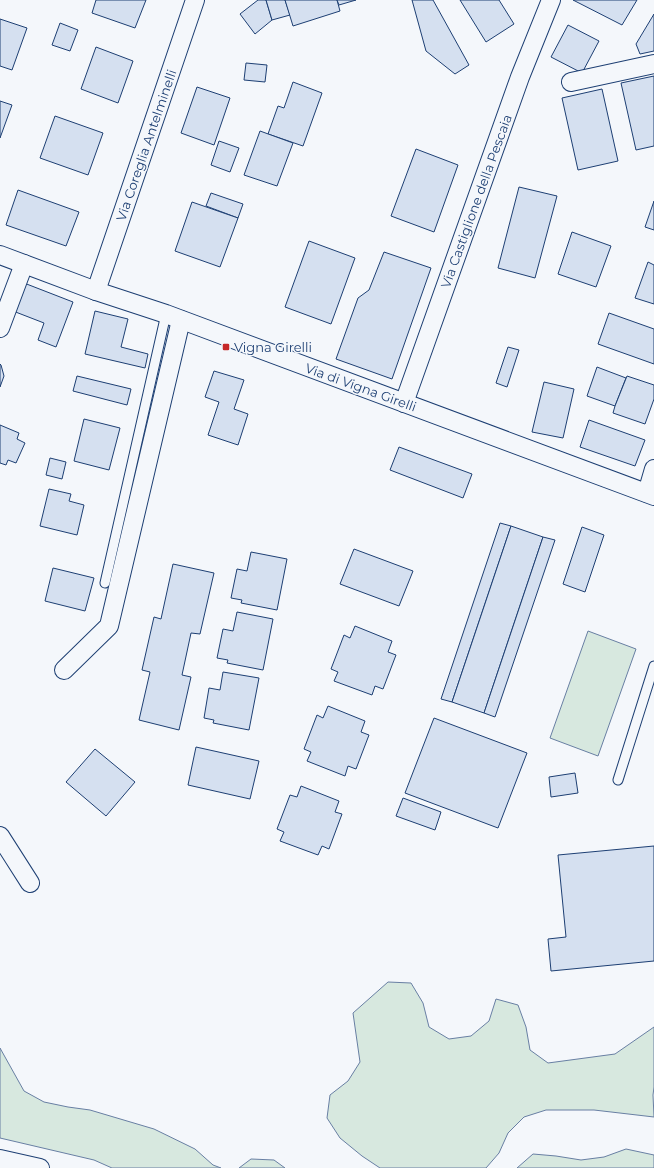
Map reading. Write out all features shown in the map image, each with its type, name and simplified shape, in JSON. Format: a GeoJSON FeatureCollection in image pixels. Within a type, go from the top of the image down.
{"type":"FeatureCollection","features":[{"type":"Feature","properties":{"kind":"street","name":"Via Coreglia Antelminelli"},"geometry":{"type":"LineString","coordinates":[[96,291],[195,0]]}},
{"type":"Feature","properties":{"kind":"street","name":"Via Castiglione della Pescaia"},"geometry":{"type":"LineString","coordinates":[[404,403],[518,84],[551,0]]}},
{"type":"Feature","properties":{"kind":"street"},"geometry":{"type":"LineString","coordinates":[[571,82],[654,64]]}},
{"type":"Feature","properties":{"kind":"street","name":"Via di Vigna Girelli"},"geometry":{"type":"LineString","coordinates":[[0,255],[96,291],[173,317],[650,495]]}},
{"type":"Feature","properties":{"kind":"street"},"geometry":{"type":"LineString","coordinates":[[0,328],[24,264]]}},
{"type":"Feature","properties":{"kind":"street"},"geometry":{"type":"LineString","coordinates":[[64,670],[109,626],[173,317]]}},
{"type":"Feature","properties":{"kind":"street"},"geometry":{"type":"LineString","coordinates":[[650,495],[654,469]]}},
{"type":"Feature","properties":{"kind":"street"},"geometry":{"type":"LineString","coordinates":[[0,836],[30,883]]}},
{"type":"Feature","properties":{"kind":"street"},"geometry":{"type":"LineString","coordinates":[[0,1159],[40,1168]]}},
{"type":"Feature","properties":{"kind":"lane"},"geometry":{"type":"LineString","coordinates":[[105,583],[173,317]]}},
{"type":"Feature","properties":{"kind":"lane"},"geometry":{"type":"LineString","coordinates":[[618,780],[654,666]]}},
{"type":"Feature","properties":{"kind":"shaded area"},"geometry":{"type":"Polygon","coordinates":[[[588,631],[636,649],[598,756],[550,738],[588,631]]]}},
{"type":"Feature","properties":{"kind":"shaded area"},"geometry":{"type":"Polygon","coordinates":[[[388,982],[411,983],[423,1003],[429,1027],[449,1039],[471,1036],[489,1021],[496,999],[518,1005],[526,1027],[530,1050],[548,1063],[615,1054],[654,1027],[654,1117],[594,1110],[546,1110],[524,1117],[508,1133],[499,1153],[486,1168],[380,1168],[340,1138],[327,1118],[330,1095],[348,1081],[360,1062],[353,1013],[388,982]]]}},
{"type":"Feature","properties":{"kind":"shaded area"},"geometry":{"type":"Polygon","coordinates":[[[0,1048],[24,1091],[44,1102],[90,1110],[154,1129],[195,1149],[213,1165],[221,1168],[112,1168],[94,1160],[0,1138],[0,1048]]]}},
{"type":"Feature","properties":{"kind":"shaded area"},"geometry":{"type":"Polygon","coordinates":[[[626,1149],[654,1155],[654,1168],[517,1168],[533,1154],[581,1160],[604,1157],[626,1149]]]}},
{"type":"Feature","properties":{"kind":"shaded area"},"geometry":{"type":"Polygon","coordinates":[[[251,1159],[274,1160],[285,1168],[239,1168],[251,1159]]]}},
{"type":"Feature","properties":{"kind":"building"},"geometry":{"type":"Polygon","coordinates":[[[96,0],[146,0],[135,28],[92,13],[96,0]]]}},
{"type":"Feature","properties":{"kind":"building"},"geometry":{"type":"Polygon","coordinates":[[[258,0],[266,0],[272,20],[255,34],[240,14],[258,0]]]}},
{"type":"Feature","properties":{"kind":"building"},"geometry":{"type":"Polygon","coordinates":[[[266,0],[285,0],[290,15],[272,20],[266,0]]]}},
{"type":"Feature","properties":{"kind":"building"},"geometry":{"type":"Polygon","coordinates":[[[285,0],[337,0],[340,11],[293,26],[285,0]]]}},
{"type":"Feature","properties":{"kind":"building"},"geometry":{"type":"Polygon","coordinates":[[[337,0],[356,0],[339,5],[337,0]]]}},
{"type":"Feature","properties":{"kind":"building"},"geometry":{"type":"Polygon","coordinates":[[[412,0],[433,0],[469,65],[455,74],[426,51],[412,0]]]}},
{"type":"Feature","properties":{"kind":"building"},"geometry":{"type":"Polygon","coordinates":[[[460,0],[499,0],[514,24],[486,42],[460,0]]]}},
{"type":"Feature","properties":{"kind":"building"},"geometry":{"type":"Polygon","coordinates":[[[573,0],[637,0],[622,25],[573,0]]]}},
{"type":"Feature","properties":{"kind":"building"},"geometry":{"type":"Polygon","coordinates":[[[654,14],[654,51],[640,54],[636,44],[654,14]]]}},
{"type":"Feature","properties":{"kind":"building"},"geometry":{"type":"Polygon","coordinates":[[[0,19],[27,28],[12,70],[0,66],[0,19]]]}},
{"type":"Feature","properties":{"kind":"building"},"geometry":{"type":"Polygon","coordinates":[[[60,23],[78,30],[70,51],[52,45],[60,23]]]}},
{"type":"Feature","properties":{"kind":"building"},"geometry":{"type":"Polygon","coordinates":[[[568,25],[599,41],[582,73],[551,57],[568,25]]]}},
{"type":"Feature","properties":{"kind":"building"},"geometry":{"type":"Polygon","coordinates":[[[96,47],[133,61],[118,103],[81,89],[96,47]]]}},
{"type":"Feature","properties":{"kind":"building"},"geometry":{"type":"Polygon","coordinates":[[[246,63],[267,65],[265,82],[244,80],[246,63]]]}},
{"type":"Feature","properties":{"kind":"building"},"geometry":{"type":"Polygon","coordinates":[[[654,76],[654,146],[636,150],[621,83],[654,76]]]}},
{"type":"Feature","properties":{"kind":"building"},"geometry":{"type":"Polygon","coordinates":[[[293,82],[322,93],[303,146],[268,134],[278,106],[284,108],[293,82]]]}},
{"type":"Feature","properties":{"kind":"building"},"geometry":{"type":"Polygon","coordinates":[[[197,87],[230,98],[214,145],[181,133],[197,87]]]}},
{"type":"Feature","properties":{"kind":"building"},"geometry":{"type":"Polygon","coordinates":[[[602,89],[618,161],[578,170],[562,98],[602,89]]]}},
{"type":"Feature","properties":{"kind":"building"},"geometry":{"type":"Polygon","coordinates":[[[0,101],[12,105],[0,138],[0,101]]]}},
{"type":"Feature","properties":{"kind":"building"},"geometry":{"type":"Polygon","coordinates":[[[55,116],[103,133],[88,175],[40,158],[55,116]]]}},
{"type":"Feature","properties":{"kind":"building"},"geometry":{"type":"Polygon","coordinates":[[[260,131],[293,143],[277,186],[244,175],[260,131]]]}},
{"type":"Feature","properties":{"kind":"building"},"geometry":{"type":"Polygon","coordinates":[[[219,141],[239,148],[230,172],[211,165],[219,141]]]}},
{"type":"Feature","properties":{"kind":"building"},"geometry":{"type":"Polygon","coordinates":[[[416,149],[458,165],[434,232],[391,216],[416,149]]]}},
{"type":"Feature","properties":{"kind":"building"},"geometry":{"type":"Polygon","coordinates":[[[519,187],[557,196],[535,278],[498,268],[519,187]]]}},
{"type":"Feature","properties":{"kind":"building"},"geometry":{"type":"Polygon","coordinates":[[[18,190],[79,212],[66,246],[6,225],[18,190]]]}},
{"type":"Feature","properties":{"kind":"building"},"geometry":{"type":"Polygon","coordinates":[[[211,193],[243,204],[238,218],[206,206],[211,193]]]}},
{"type":"Feature","properties":{"kind":"building"},"geometry":{"type":"Polygon","coordinates":[[[654,201],[654,230],[645,227],[654,201]]]}},
{"type":"Feature","properties":{"kind":"building"},"geometry":{"type":"Polygon","coordinates":[[[192,202],[238,218],[220,267],[175,251],[192,202]]]}},
{"type":"Feature","properties":{"kind":"building"},"geometry":{"type":"Polygon","coordinates":[[[572,232],[611,246],[596,287],[558,274],[572,232]]]}},
{"type":"Feature","properties":{"kind":"building"},"geometry":{"type":"Polygon","coordinates":[[[309,241],[355,258],[331,324],[285,307],[309,241]]]}},
{"type":"Feature","properties":{"kind":"building"},"geometry":{"type":"Polygon","coordinates":[[[384,252],[431,268],[392,379],[336,359],[358,298],[369,290],[384,252]]]}},
{"type":"Feature","properties":{"kind":"building"},"geometry":{"type":"Polygon","coordinates":[[[648,262],[654,265],[654,304],[635,298],[648,262]]]}},
{"type":"Feature","properties":{"kind":"building"},"geometry":{"type":"Polygon","coordinates":[[[24,283],[73,302],[56,347],[38,340],[44,323],[13,311],[24,283]]]}},
{"type":"Feature","properties":{"kind":"building"},"geometry":{"type":"Polygon","coordinates":[[[95,311],[128,319],[121,347],[148,354],[145,368],[85,354],[95,311]]]}},
{"type":"Feature","properties":{"kind":"building"},"geometry":{"type":"Polygon","coordinates":[[[609,313],[654,329],[654,364],[598,344],[609,313]]]}},
{"type":"Feature","properties":{"kind":"building"},"geometry":{"type":"Polygon","coordinates":[[[508,347],[519,350],[507,387],[496,383],[508,347]]]}},
{"type":"Feature","properties":{"kind":"building"},"geometry":{"type":"Polygon","coordinates":[[[0,364],[4,376],[0,387],[0,364]]]}},
{"type":"Feature","properties":{"kind":"building"},"geometry":{"type":"Polygon","coordinates":[[[597,367],[626,378],[615,406],[587,396],[597,367]]]}},
{"type":"Feature","properties":{"kind":"building"},"geometry":{"type":"Polygon","coordinates":[[[214,371],[244,380],[234,409],[248,414],[238,445],[208,435],[219,402],[205,397],[214,371]]]}},
{"type":"Feature","properties":{"kind":"building"},"geometry":{"type":"Polygon","coordinates":[[[77,376],[131,389],[127,405],[73,391],[77,376]]]}},
{"type":"Feature","properties":{"kind":"building"},"geometry":{"type":"Polygon","coordinates":[[[627,376],[654,385],[654,399],[645,424],[613,413],[627,376]]]}},
{"type":"Feature","properties":{"kind":"building"},"geometry":{"type":"Polygon","coordinates":[[[544,382],[574,389],[563,438],[532,432],[544,382]]]}},
{"type":"Feature","properties":{"kind":"building"},"geometry":{"type":"Polygon","coordinates":[[[84,419],[120,428],[109,470],[74,461],[84,419]]]}},
{"type":"Feature","properties":{"kind":"building"},"geometry":{"type":"Polygon","coordinates":[[[589,420],[645,440],[635,466],[580,447],[589,420]]]}},
{"type":"Feature","properties":{"kind":"building"},"geometry":{"type":"Polygon","coordinates":[[[0,425],[19,433],[17,439],[25,443],[16,463],[8,460],[6,465],[0,463],[0,425]]]}},
{"type":"Feature","properties":{"kind":"building"},"geometry":{"type":"Polygon","coordinates":[[[399,447],[472,474],[463,498],[390,470],[399,447]]]}},
{"type":"Feature","properties":{"kind":"building"},"geometry":{"type":"Polygon","coordinates":[[[50,458],[66,462],[62,479],[46,475],[50,458]]]}},
{"type":"Feature","properties":{"kind":"building"},"geometry":{"type":"Polygon","coordinates":[[[49,489],[71,494],[69,501],[84,505],[77,535],[40,526],[49,489]]]}},
{"type":"Feature","properties":{"kind":"building"},"geometry":{"type":"Polygon","coordinates":[[[500,523],[511,526],[452,702],[441,699],[500,523]]]}},
{"type":"Feature","properties":{"kind":"building"},"geometry":{"type":"Polygon","coordinates":[[[511,526],[543,537],[484,713],[452,702],[511,526]]]}},
{"type":"Feature","properties":{"kind":"building"},"geometry":{"type":"Polygon","coordinates":[[[582,527],[604,535],[585,592],[563,584],[582,527]]]}},
{"type":"Feature","properties":{"kind":"building"},"geometry":{"type":"Polygon","coordinates":[[[543,537],[555,540],[495,717],[484,713],[543,537]]]}},
{"type":"Feature","properties":{"kind":"building"},"geometry":{"type":"Polygon","coordinates":[[[354,549],[413,571],[399,606],[340,584],[354,549]]]}},
{"type":"Feature","properties":{"kind":"building"},"geometry":{"type":"Polygon","coordinates":[[[251,552],[287,559],[277,610],[241,603],[242,600],[231,598],[237,569],[247,571],[251,552]]]}},
{"type":"Feature","properties":{"kind":"building"},"geometry":{"type":"Polygon","coordinates":[[[173,564],[214,573],[200,634],[191,633],[182,675],[191,677],[179,730],[139,720],[150,672],[142,670],[154,617],[161,619],[173,564]]]}},
{"type":"Feature","properties":{"kind":"building"},"geometry":{"type":"Polygon","coordinates":[[[53,568],[94,578],[85,611],[45,601],[53,568]]]}},
{"type":"Feature","properties":{"kind":"building"},"geometry":{"type":"Polygon","coordinates":[[[237,612],[273,619],[263,670],[227,663],[228,660],[217,658],[223,629],[233,631],[237,612]]]}},
{"type":"Feature","properties":{"kind":"building"},"geometry":{"type":"Polygon","coordinates":[[[355,626],[392,641],[388,652],[396,655],[383,689],[375,686],[372,695],[334,681],[338,672],[331,669],[344,635],[350,638],[355,626]]]}},
{"type":"Feature","properties":{"kind":"building"},"geometry":{"type":"Polygon","coordinates":[[[223,672],[259,678],[249,730],[213,723],[214,720],[204,718],[209,688],[220,690],[223,672]]]}},
{"type":"Feature","properties":{"kind":"building"},"geometry":{"type":"Polygon","coordinates":[[[328,706],[365,721],[361,732],[369,735],[356,769],[348,766],[345,776],[307,761],[311,752],[304,749],[317,715],[323,718],[328,706]]]}},
{"type":"Feature","properties":{"kind":"building"},"geometry":{"type":"Polygon","coordinates":[[[434,718],[527,753],[498,828],[405,793],[434,718]]]}},
{"type":"Feature","properties":{"kind":"building"},"geometry":{"type":"Polygon","coordinates":[[[196,747],[259,761],[250,799],[188,785],[196,747]]]}},
{"type":"Feature","properties":{"kind":"building"},"geometry":{"type":"Polygon","coordinates":[[[95,749],[135,782],[106,816],[66,782],[95,749]]]}},
{"type":"Feature","properties":{"kind":"building"},"geometry":{"type":"Polygon","coordinates":[[[575,773],[578,793],[551,797],[549,777],[575,773]]]}},
{"type":"Feature","properties":{"kind":"building"},"geometry":{"type":"Polygon","coordinates":[[[301,786],[339,801],[335,812],[342,814],[329,849],[322,846],[318,855],[280,841],[284,832],[277,829],[290,795],[297,797],[301,786]]]}},
{"type":"Feature","properties":{"kind":"building"},"geometry":{"type":"Polygon","coordinates":[[[403,798],[441,812],[435,830],[396,816],[403,798]]]}},
{"type":"Feature","properties":{"kind":"building"},"geometry":{"type":"Polygon","coordinates":[[[654,846],[654,961],[551,971],[548,939],[566,937],[558,855],[654,846]]]}},
{"type":"Feature","properties":{"kind":"place","name":"Vigna Girelli"},"geometry":{"type":"Point","coordinates":[226,347]}}]}
